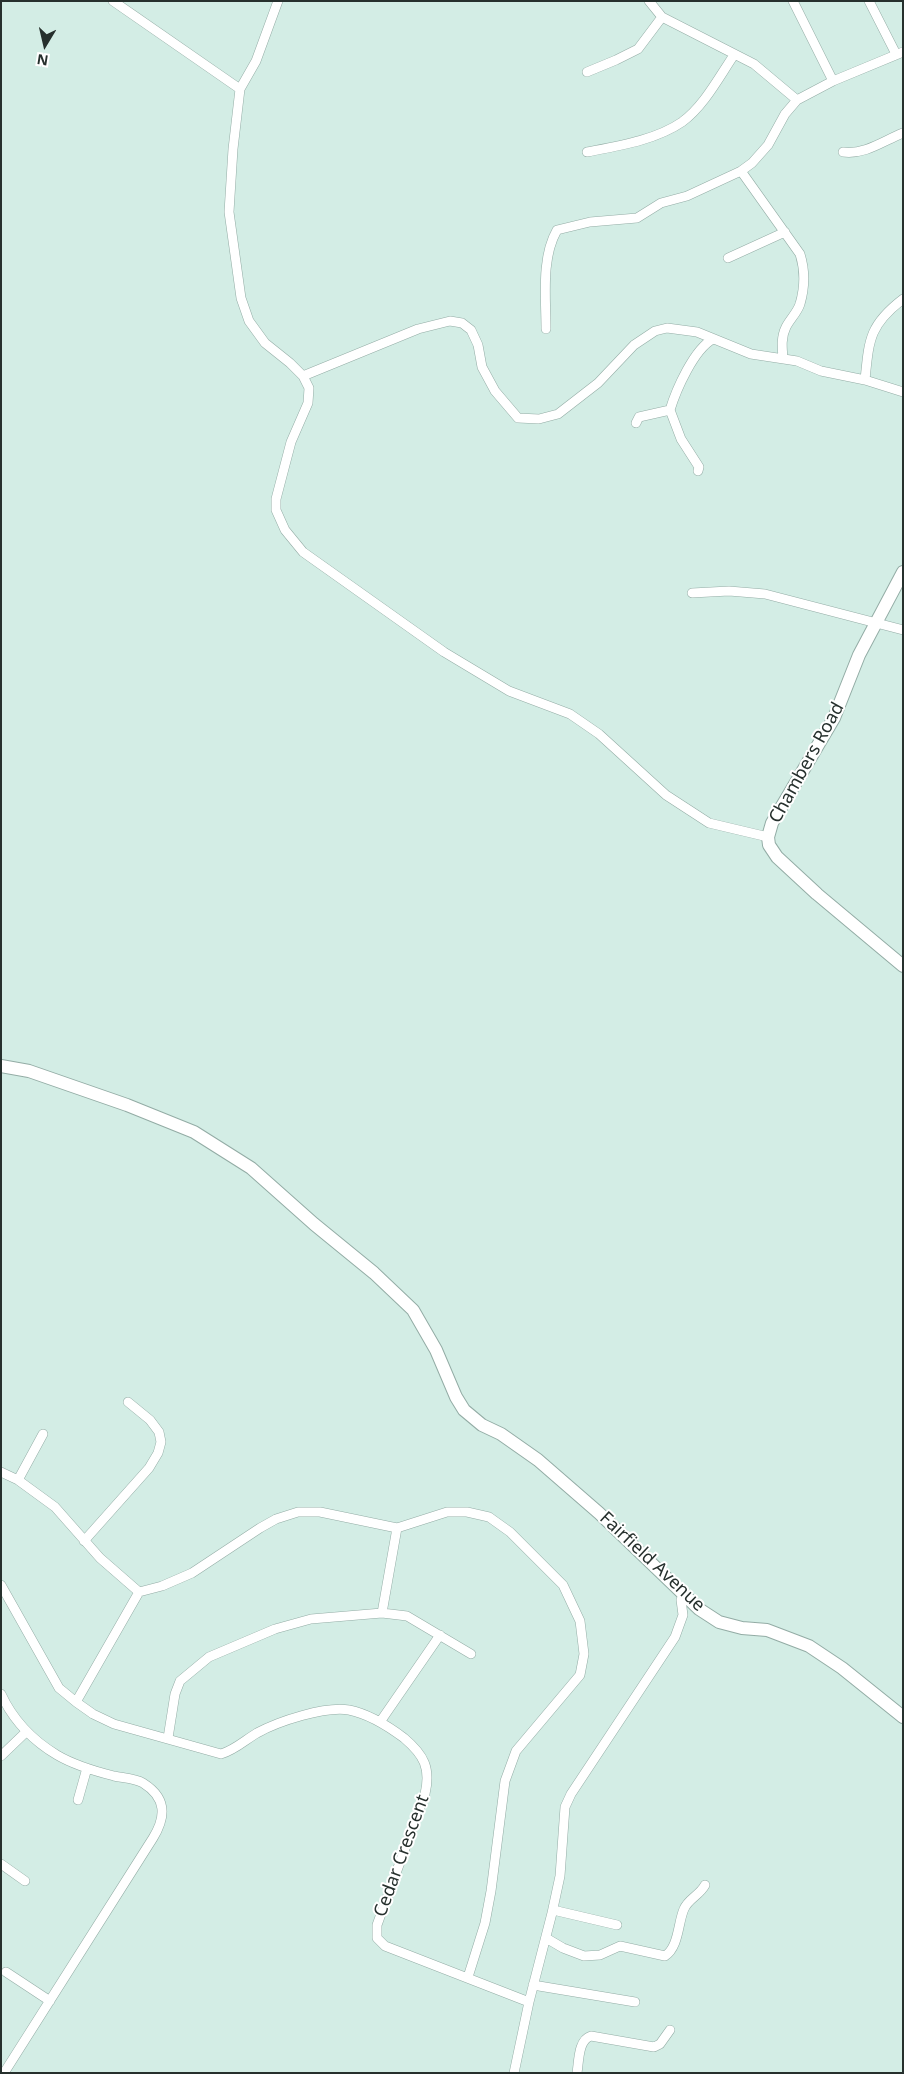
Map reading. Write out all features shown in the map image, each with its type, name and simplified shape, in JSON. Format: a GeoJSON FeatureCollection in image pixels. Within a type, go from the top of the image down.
{"type":"FeatureCollection","features":[{"type":"Feature","properties":{"kind":"street"},"geometry":{"type":"LineString","coordinates":[[114,1],[240,89]]}},
{"type":"Feature","properties":{"kind":"street"},"geometry":{"type":"LineString","coordinates":[[278,1],[256,61],[240,89],[232,150],[229,212],[241,298],[249,321],[265,343],[303,376],[309,388],[308,402],[291,442],[276,499],[276,510],[285,530],[303,552],[444,652],[510,691],[570,714],[598,734],[666,795],[710,823],[768,837]]}},
{"type":"Feature","properties":{"kind":"street"},"geometry":{"type":"LineString","coordinates":[[649,1],[662,17],[754,64],[797,100]]}},
{"type":"Feature","properties":{"kind":"street"},"geometry":{"type":"LineString","coordinates":[[793,1],[833,81]]}},
{"type":"Feature","properties":{"kind":"street"},"geometry":{"type":"LineString","coordinates":[[546,329],[549,242],[556,230],[590,222],[637,218],[661,203],[687,196],[741,171],[752,163],[768,145],[785,114],[797,100],[833,81],[900,53],[869,1]]}},
{"type":"Feature","properties":{"kind":"street"},"geometry":{"type":"LineString","coordinates":[[587,72],[638,49],[662,17]]}},
{"type":"Feature","properties":{"kind":"street"},"geometry":{"type":"LineString","coordinates":[[587,152],[643,140],[682,122],[702,101],[734,55]]}},
{"type":"Feature","properties":{"kind":"street"},"geometry":{"type":"LineString","coordinates":[[843,152],[852,154],[865,151],[903,133]]}},
{"type":"Feature","properties":{"kind":"street"},"geometry":{"type":"LineString","coordinates":[[741,171],[800,254],[804,278],[800,304],[786,327],[782,341],[782,358]]}},
{"type":"Feature","properties":{"kind":"street"},"geometry":{"type":"LineString","coordinates":[[728,258],[785,232]]}},
{"type":"Feature","properties":{"kind":"street"},"geometry":{"type":"LineString","coordinates":[[865,380],[871,335],[879,320],[903,299]]}},
{"type":"Feature","properties":{"kind":"street"},"geometry":{"type":"LineString","coordinates":[[303,376],[418,329],[450,321],[462,323],[471,330],[478,344],[482,367],[495,391],[518,418],[539,419],[558,414],[598,383],[634,345],[655,331],[667,328],[697,332],[751,354],[797,361],[821,371],[865,380],[903,392]]}},
{"type":"Feature","properties":{"kind":"street"},"geometry":{"type":"LineString","coordinates":[[698,471],[699,467],[681,439],[670,410],[677,390],[698,354],[706,343],[713,339]]}},
{"type":"Feature","properties":{"kind":"street"},"geometry":{"type":"LineString","coordinates":[[636,423],[640,417],[670,410]]}},
{"type":"Feature","properties":{"kind":"street","name":"Chambers Road"},"geometry":{"type":"LineString","coordinates":[[903,572],[859,655],[834,718],[772,823],[768,837],[769,845],[777,857],[817,894],[903,966]]}},
{"type":"Feature","properties":{"kind":"street"},"geometry":{"type":"LineString","coordinates":[[692,593],[730,591],[765,594],[903,630]]}},
{"type":"Feature","properties":{"kind":"street","name":"Fairfield Avenue"},"geometry":{"type":"LineString","coordinates":[[1,1066],[29,1071],[127,1105],[194,1132],[251,1168],[314,1224],[374,1272],[413,1310],[436,1350],[456,1397],[464,1410],[482,1425],[501,1434],[538,1460],[599,1512],[699,1609],[719,1622],[742,1628],[768,1630],[810,1646],[842,1668],[903,1717]]}},
{"type":"Feature","properties":{"kind":"street"},"geometry":{"type":"LineString","coordinates":[[84,1541],[149,1468],[158,1453],[161,1442],[159,1432],[150,1420],[128,1402]]}},
{"type":"Feature","properties":{"kind":"street"},"geometry":{"type":"LineString","coordinates":[[18,1480],[43,1434]]}},
{"type":"Feature","properties":{"kind":"street"},"geometry":{"type":"LineString","coordinates":[[1,1472],[18,1480],[55,1507],[100,1558],[140,1592]]}},
{"type":"Feature","properties":{"kind":"street"},"geometry":{"type":"LineString","coordinates":[[76,1702],[140,1592],[162,1586],[192,1573],[276,1519],[298,1512],[320,1512],[397,1528],[447,1512],[467,1512],[489,1518],[510,1532],[563,1585],[580,1621],[584,1654],[580,1675],[516,1751],[510,1766],[505,1781],[491,1891],[485,1922],[468,1977],[529,2002]]}},
{"type":"Feature","properties":{"kind":"street"},"geometry":{"type":"LineString","coordinates":[[382,1613],[397,1528]]}},
{"type":"Feature","properties":{"kind":"street","name":"Cedar Crescent"},"geometry":{"type":"LineString","coordinates":[[1,1585],[59,1688],[93,1714],[114,1724],[221,1754],[230,1751],[258,1732],[294,1718],[331,1710],[348,1710],[380,1722],[412,1745],[427,1768],[428,1779],[425,1794],[377,1925],[376,1938],[385,1946],[468,1977]]}},
{"type":"Feature","properties":{"kind":"street"},"geometry":{"type":"LineString","coordinates":[[514,2073],[529,2002],[560,1876],[565,1807],[571,1794],[675,1637],[683,1615],[681,1600],[683,1595]]}},
{"type":"Feature","properties":{"kind":"street"},"geometry":{"type":"LineString","coordinates":[[168,1738],[175,1694],[180,1681],[209,1657],[275,1629],[311,1619],[382,1613],[407,1616],[471,1654]]}},
{"type":"Feature","properties":{"kind":"street"},"geometry":{"type":"LineString","coordinates":[[380,1722],[440,1635]]}},
{"type":"Feature","properties":{"kind":"street"},"geometry":{"type":"LineString","coordinates":[[1,1694],[6,1705],[26,1732],[56,1755],[87,1768],[142,1782],[160,1801],[163,1811],[162,1821],[153,1838],[4,2073]]}},
{"type":"Feature","properties":{"kind":"street"},"geometry":{"type":"LineString","coordinates":[[1,1756],[26,1732]]}},
{"type":"Feature","properties":{"kind":"street"},"geometry":{"type":"LineString","coordinates":[[78,1800],[87,1768]]}},
{"type":"Feature","properties":{"kind":"street"},"geometry":{"type":"LineString","coordinates":[[1,1864],[25,1881]]}},
{"type":"Feature","properties":{"kind":"street"},"geometry":{"type":"LineString","coordinates":[[546,1938],[584,1956],[595,1957],[620,1946],[665,1956],[671,1950],[684,1908],[699,1895],[705,1885]]}},
{"type":"Feature","properties":{"kind":"street"},"geometry":{"type":"LineString","coordinates":[[553,1910],[618,1924]]}},
{"type":"Feature","properties":{"kind":"street"},"geometry":{"type":"LineString","coordinates":[[6,1972],[50,2001]]}},
{"type":"Feature","properties":{"kind":"street"},"geometry":{"type":"LineString","coordinates":[[533,1985],[634,2002]]}},
{"type":"Feature","properties":{"kind":"street"},"geometry":{"type":"LineString","coordinates":[[577,2073],[582,2044],[587,2037],[598,2037],[654,2047],[660,2044],[670,2030]]}}]}
